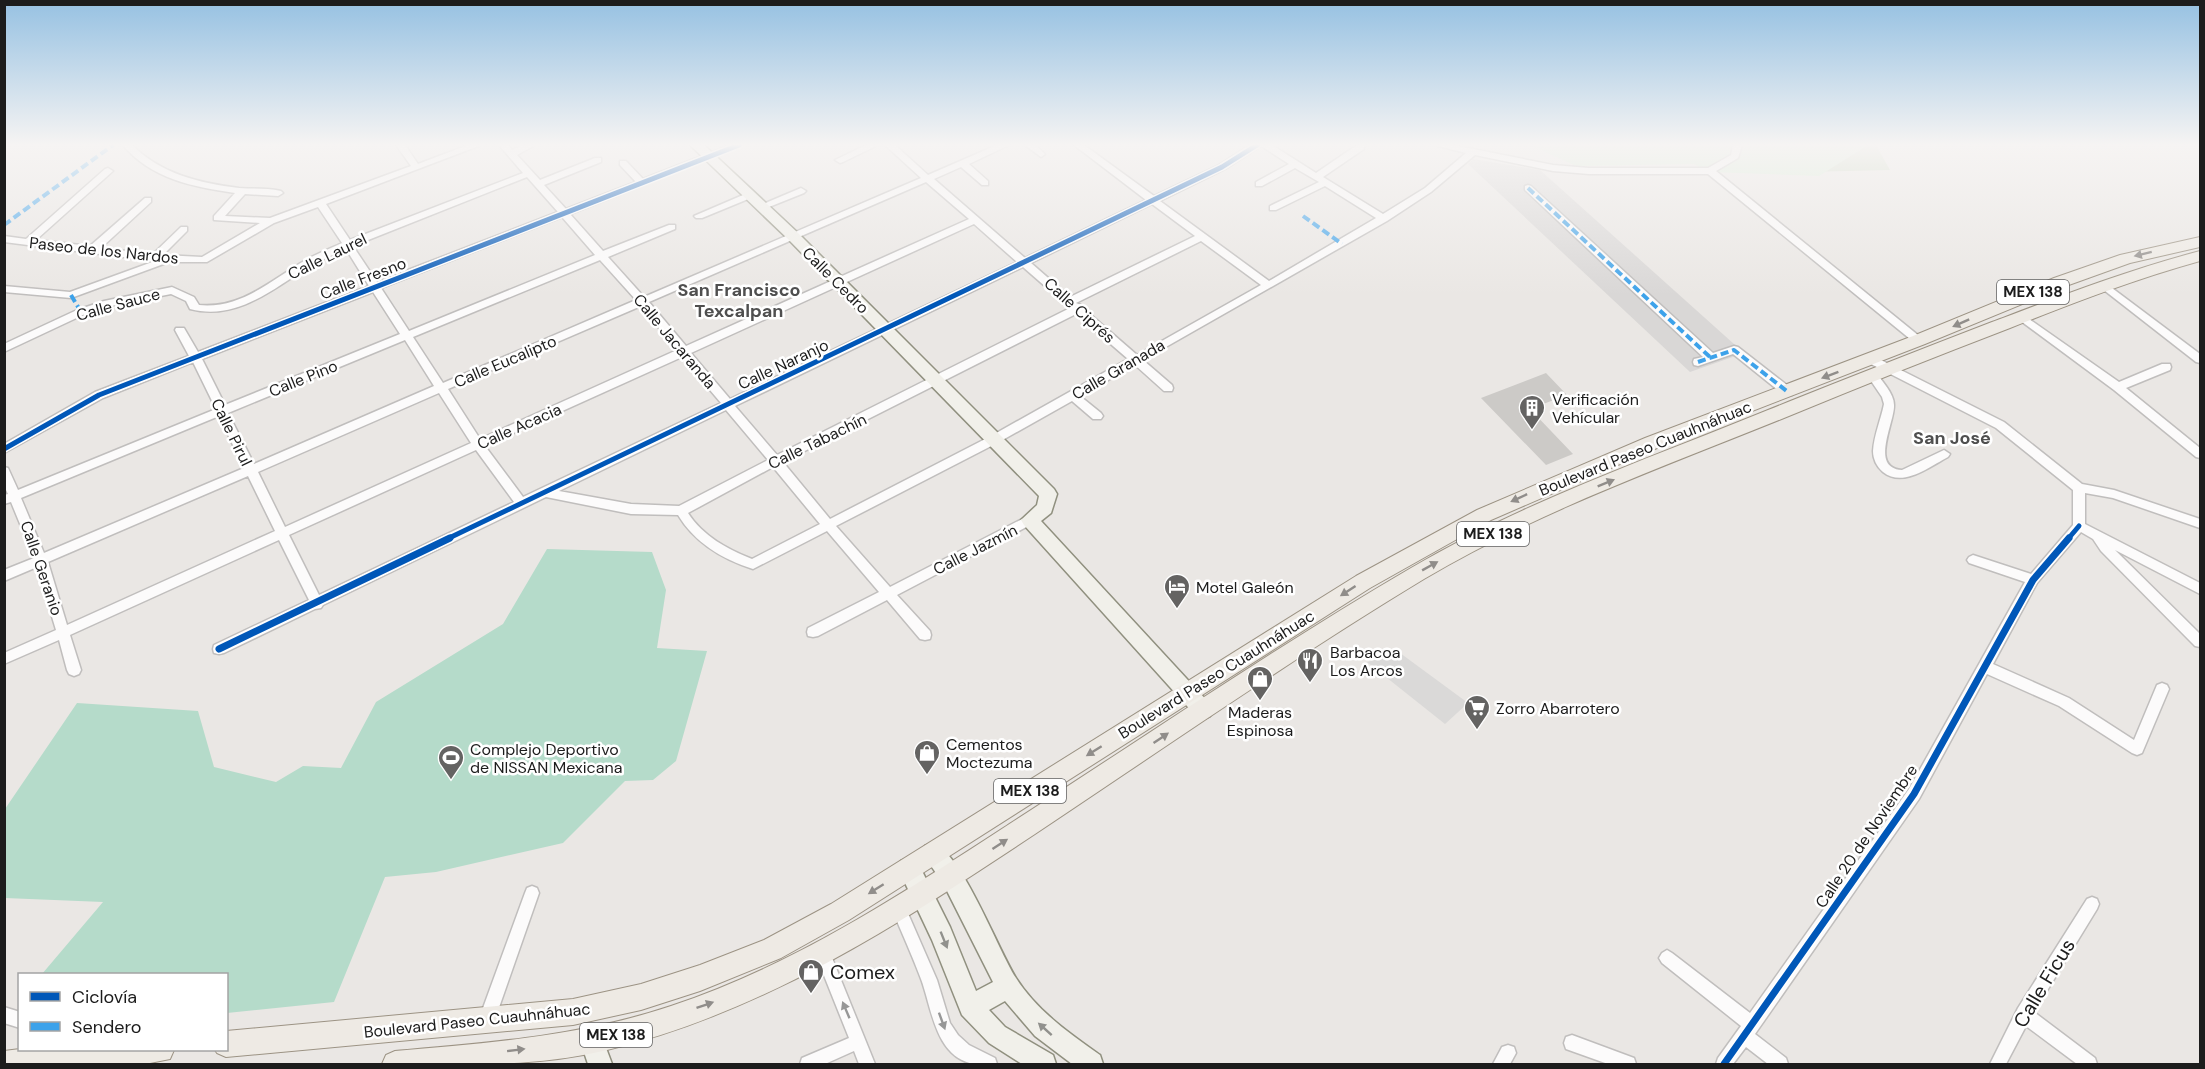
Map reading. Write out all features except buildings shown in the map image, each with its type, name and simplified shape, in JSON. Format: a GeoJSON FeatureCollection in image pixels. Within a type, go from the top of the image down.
{"type":"FeatureCollection","features":[{"type":"Feature","properties":{"kind":"main road","name":"Boulevard Paseo Cuauhnáhuac"},"geometry":{"type":"LineString","coordinates":[[228,1044],[486,1022],[573,1012],[640,997],[700,978],[797,937],[1394,564],[1484,515],[1643,446],[1788,392],[1877,368],[1919,340],[2010,301],[2099,268],[2200,242]]}},
{"type":"Feature","properties":{"kind":"main road","name":"Boulevard Paseo Cuauhnáhuac"},"geometry":{"type":"LineString","coordinates":[[396,1065],[592,1040],[628,1032],[730,996],[823,953],[951,876],[1203,710],[1415,575],[1466,546],[1552,505],[1877,368],[2022,317],[2133,274],[2198,260]]}},
{"type":"Feature","properties":{"kind":"main road"},"geometry":{"type":"LineString","coordinates":[[4,1064],[141,1054]]}},
{"type":"Feature","properties":{"kind":"street"},"geometry":{"type":"LineString","coordinates":[[28,242],[81,195]]}},
{"type":"Feature","properties":{"kind":"street"},"geometry":{"type":"LineString","coordinates":[[238,195],[217,218],[272,221],[340,195]]}},
{"type":"Feature","properties":{"kind":"street","name":"Calle Laurel"},"geometry":{"type":"LineString","coordinates":[[194,307],[205,309],[235,305],[257,295],[295,268],[347,244],[474,195]]}},
{"type":"Feature","properties":{"kind":"street","name":"Calle Jacaranda"},"geometry":{"type":"LineString","coordinates":[[549,195],[777,460],[829,526],[925,635]]}},
{"type":"Feature","properties":{"kind":"street","name":"Calle Fresno"},"geometry":{"type":"LineString","coordinates":[[4,449],[99,395],[613,195]]}},
{"type":"Feature","properties":{"kind":"street"},"geometry":{"type":"LineString","coordinates":[[699,216],[750,195]]}},
{"type":"Feature","properties":{"kind":"street","name":"Calle Cedro"},"geometry":{"type":"LineString","coordinates":[[750,195],[794,236],[1048,494]]}},
{"type":"Feature","properties":{"kind":"street"},"geometry":{"type":"LineString","coordinates":[[761,207],[791,195]]}},
{"type":"Feature","properties":{"kind":"street","name":"Calle Eucalipto"},"geometry":{"type":"LineString","coordinates":[[4,576],[889,195]]}},
{"type":"Feature","properties":{"kind":"street","name":"Calle Ciprés"},"geometry":{"type":"LineString","coordinates":[[947,195],[1168,388]]}},
{"type":"Feature","properties":{"kind":"street"},"geometry":{"type":"LineString","coordinates":[[1147,195],[1268,285]]}},
{"type":"Feature","properties":{"kind":"street","name":"Calle Naranjo"},"geometry":{"type":"LineString","coordinates":[[219,649],[1165,195]]}},
{"type":"Feature","properties":{"kind":"street"},"geometry":{"type":"LineString","coordinates":[[1273,208],[1300,195]]}},
{"type":"Feature","properties":{"kind":"street"},"geometry":{"type":"LineString","coordinates":[[1344,195],[1384,219]]}},
{"type":"Feature","properties":{"kind":"street","name":"Calle Granada"},"geometry":{"type":"LineString","coordinates":[[681,512],[690,527],[703,540],[753,564],[995,439],[1384,219],[1421,195]]}},
{"type":"Feature","properties":{"kind":"street"},"geometry":{"type":"LineString","coordinates":[[1535,195],[1711,358]]}},
{"type":"Feature","properties":{"kind":"street"},"geometry":{"type":"LineString","coordinates":[[1740,195],[1919,340]]}},
{"type":"Feature","properties":{"kind":"street"},"geometry":{"type":"LineString","coordinates":[[92,250],[148,200]]}},
{"type":"Feature","properties":{"kind":"street"},"geometry":{"type":"LineString","coordinates":[[320,202],[478,445],[521,503]]}},
{"type":"Feature","properties":{"kind":"street","name":"Calle Acacia"},"geometry":{"type":"LineString","coordinates":[[4,659],[975,220]]}},
{"type":"Feature","properties":{"kind":"street","name":"Paseo de los Nardos"},"geometry":{"type":"LineString","coordinates":[[4,239],[155,258],[204,260],[272,221]]}},
{"type":"Feature","properties":{"kind":"street","name":"Calle Pino"},"geometry":{"type":"LineString","coordinates":[[10,498],[672,227]]}},
{"type":"Feature","properties":{"kind":"street"},"geometry":{"type":"LineString","coordinates":[[155,258],[184,229]]}},
{"type":"Feature","properties":{"kind":"street","name":"Calle Tabachín"},"geometry":{"type":"LineString","coordinates":[[681,512],[777,460],[937,382],[1201,237]]}},
{"type":"Feature","properties":{"kind":"street"},"geometry":{"type":"LineString","coordinates":[[4,289],[71,295],[169,259]]}},
{"type":"Feature","properties":{"kind":"street"},"geometry":{"type":"LineString","coordinates":[[2104,285],[2200,359]]}},
{"type":"Feature","properties":{"kind":"street","name":"Calle Sauce"},"geometry":{"type":"LineString","coordinates":[[6,347],[81,312],[146,295],[172,290],[190,298],[194,307]]}},
{"type":"Feature","properties":{"kind":"street"},"geometry":{"type":"LineString","coordinates":[[2022,317],[2118,387],[2200,454]]}},
{"type":"Feature","properties":{"kind":"street","name":"Calle Pirul"},"geometry":{"type":"LineString","coordinates":[[180,330],[317,603]]}},
{"type":"Feature","properties":{"kind":"street"},"geometry":{"type":"LineString","coordinates":[[1698,362],[1734,350],[1788,392]]}},
{"type":"Feature","properties":{"kind":"street"},"geometry":{"type":"LineString","coordinates":[[2118,387],[2166,367]]}},
{"type":"Feature","properties":{"kind":"street"},"geometry":{"type":"LineString","coordinates":[[1877,368],[1889,404],[1878,458],[1881,466],[1897,475],[1904,474],[1944,454]]}},
{"type":"Feature","properties":{"kind":"street"},"geometry":{"type":"LineString","coordinates":[[1877,368],[1942,394],[2000,425],[2041,455],[2079,488],[2114,494],[2200,523]]}},
{"type":"Feature","properties":{"kind":"street"},"geometry":{"type":"LineString","coordinates":[[1072,395],[1097,416]]}},
{"type":"Feature","properties":{"kind":"street","name":"Calle Geranio"},"geometry":{"type":"LineString","coordinates":[[4,471],[10,498],[41,560],[74,670]]}},
{"type":"Feature","properties":{"kind":"street"},"geometry":{"type":"LineString","coordinates":[[2079,488],[2079,526],[2200,589]]}},
{"type":"Feature","properties":{"kind":"street"},"geometry":{"type":"LineString","coordinates":[[544,492],[631,509],[681,512]]}},
{"type":"Feature","properties":{"kind":"street","name":"Calle Jazmín"},"geometry":{"type":"LineString","coordinates":[[813,632],[1030,520],[1045,508],[1048,494]]}},
{"type":"Feature","properties":{"kind":"street"},"geometry":{"type":"LineString","coordinates":[[1030,520],[1203,710]]}},
{"type":"Feature","properties":{"kind":"street","name":"Calle 20 de Noviembre"},"geometry":{"type":"LineString","coordinates":[[1724,1065],[1914,794],[2033,580],[2079,526]]}},
{"type":"Feature","properties":{"kind":"street"},"geometry":{"type":"LineString","coordinates":[[2097,535],[2105,548],[2200,642]]}},
{"type":"Feature","properties":{"kind":"street"},"geometry":{"type":"LineString","coordinates":[[1973,560],[2033,580]]}},
{"type":"Feature","properties":{"kind":"street"},"geometry":{"type":"LineString","coordinates":[[1985,667],[2064,702],[2137,749],[2162,689]]}},
{"type":"Feature","properties":{"kind":"street"},"geometry":{"type":"LineString","coordinates":[[933,853],[951,876],[1008,987],[1043,1028],[1091,1065]]}},
{"type":"Feature","properties":{"kind":"street"},"geometry":{"type":"LineString","coordinates":[[909,868],[923,893],[970,1007],[997,1035],[1044,1065]]}},
{"type":"Feature","properties":{"kind":"street"},"geometry":{"type":"LineString","coordinates":[[486,1022],[532,893]]}},
{"type":"Feature","properties":{"kind":"street","name":"Calle Ficus"},"geometry":{"type":"LineString","coordinates":[[1998,1065],[2024,1014],[2092,904]]}},
{"type":"Feature","properties":{"kind":"street"},"geometry":{"type":"LineString","coordinates":[[898,907],[929,980],[943,1027],[952,1041],[963,1051],[989,1065]]}},
{"type":"Feature","properties":{"kind":"street"},"geometry":{"type":"LineString","coordinates":[[823,953],[867,1065]]}},
{"type":"Feature","properties":{"kind":"street"},"geometry":{"type":"LineString","coordinates":[[1667,958],[1748,1031],[1780,1065]]}},
{"type":"Feature","properties":{"kind":"street"},"geometry":{"type":"LineString","coordinates":[[970,1007],[1008,987]]}},
{"type":"Feature","properties":{"kind":"street"},"geometry":{"type":"LineString","coordinates":[[2024,1014],[2089,1065]]}},
{"type":"Feature","properties":{"kind":"street"},"geometry":{"type":"LineString","coordinates":[[592,1040],[600,1065]]}},
{"type":"Feature","properties":{"kind":"street"},"geometry":{"type":"LineString","coordinates":[[808,1065],[859,1041]]}},
{"type":"Feature","properties":{"kind":"street"},"geometry":{"type":"LineString","coordinates":[[1572,1043],[1628,1065]]}},
{"type":"Feature","properties":{"kind":"shaded area"},"geometry":{"type":"Polygon","coordinates":[[[1501,195],[1568,195],[1744,353],[1690,372],[1501,195]]]}},
{"type":"Feature","properties":{"kind":"shaded area"},"geometry":{"type":"Polygon","coordinates":[[[1400,653],[1468,703],[1445,724],[1367,662],[1400,653]]]}},
{"type":"Feature","properties":{"kind":"green space","name":"Complejo Deportivo de NISSAN Mexicana"},"geometry":{"type":"Polygon","coordinates":[[[547,549],[652,552],[666,590],[657,648],[707,651],[676,761],[653,780],[625,781],[563,843],[436,872],[385,877],[334,1002],[228,1013],[228,973],[43,973],[103,902],[5,898],[5,809],[77,703],[198,711],[214,767],[276,782],[303,766],[341,768],[376,702],[503,624],[547,549]]]}},
{"type":"Feature","properties":{"kind":"marked path"},"geometry":{"type":"LineString","coordinates":[[4,225],[45,195]]}},
{"type":"Feature","properties":{"kind":"marked path"},"geometry":{"type":"LineString","coordinates":[[1535,195],[1711,358]]}},
{"type":"Feature","properties":{"kind":"marked path"},"geometry":{"type":"LineString","coordinates":[[1303,216],[1342,244]]}},
{"type":"Feature","properties":{"kind":"marked path"},"geometry":{"type":"LineString","coordinates":[[71,295],[81,312]]}},
{"type":"Feature","properties":{"kind":"marked path"},"geometry":{"type":"LineString","coordinates":[[1698,362],[1734,350],[1788,392]]}},
{"type":"Feature","properties":{"kind":"cycle path"},"geometry":{"type":"LineString","coordinates":[[4,449],[99,395],[611,195]]}},
{"type":"Feature","properties":{"kind":"cycle path"},"geometry":{"type":"LineString","coordinates":[[219,649],[1164,195]]}},
{"type":"Feature","properties":{"kind":"cycle path"},"geometry":{"type":"LineString","coordinates":[[1724,1064],[1914,794],[2033,580],[2079,526]]}},
{"type":"Feature","properties":{"kind":"place","name":"Verificación Vehícular"},"geometry":{"type":"Point","coordinates":[1532,431]}},
{"type":"Feature","properties":{"kind":"place","name":"Motel Galeón"},"geometry":{"type":"Point","coordinates":[1177,610]}},
{"type":"Feature","properties":{"kind":"place","name":"Barbacoa Los Arcos"},"geometry":{"type":"Point","coordinates":[1310,684]}},
{"type":"Feature","properties":{"kind":"place","name":"Maderas Espinosa"},"geometry":{"type":"Point","coordinates":[1260,702]}},
{"type":"Feature","properties":{"kind":"place","name":"Zorro Abarrotero"},"geometry":{"type":"Point","coordinates":[1477,731]}},
{"type":"Feature","properties":{"kind":"place","name":"Cementos Moctezuma"},"geometry":{"type":"Point","coordinates":[927,776]}},
{"type":"Feature","properties":{"kind":"place","name":"Complejo Deportivo de NISSAN Mexicana"},"geometry":{"type":"Point","coordinates":[451,781]}},
{"type":"Feature","properties":{"kind":"place","name":"Comex"},"geometry":{"type":"Point","coordinates":[811,995]}},
{"type":"Feature","properties":{"kind":"district","name":"San Francisco Texcalpan"},"geometry":{"type":"Point","coordinates":[739,300]}},
{"type":"Feature","properties":{"kind":"district","name":"San José"},"geometry":{"type":"Point","coordinates":[1952,438]}}]}
